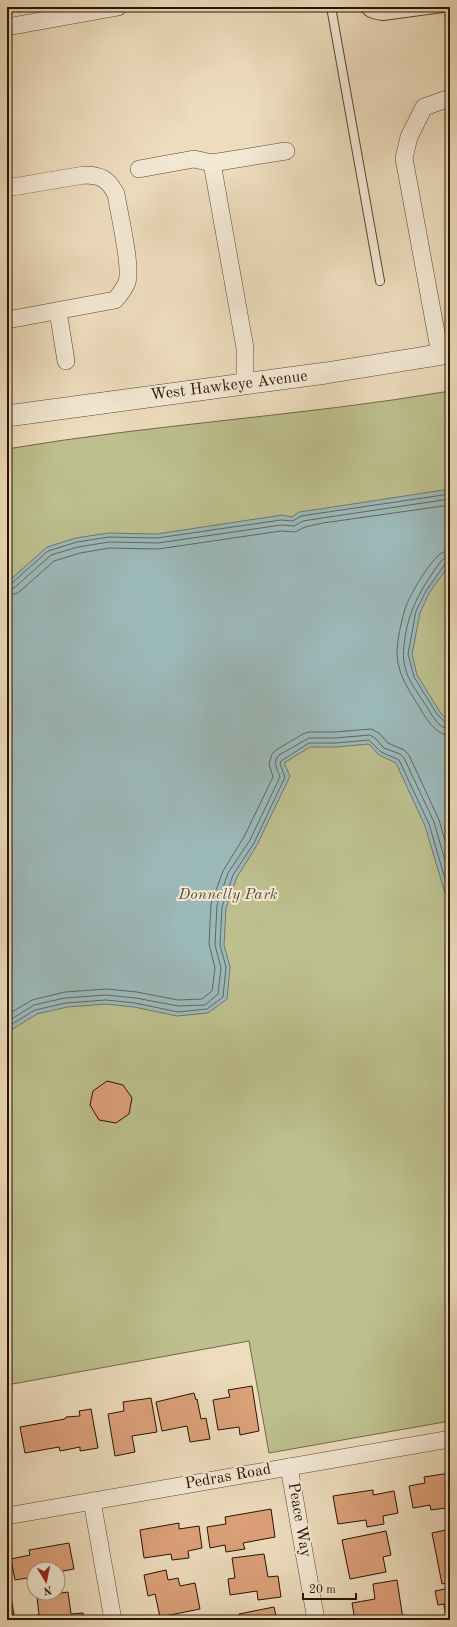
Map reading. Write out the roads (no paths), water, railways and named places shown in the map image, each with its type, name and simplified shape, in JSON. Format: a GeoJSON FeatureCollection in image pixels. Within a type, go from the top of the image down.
{"type":"FeatureCollection","features":[{"type":"Feature","properties":{"kind":"street"},"geometry":{"type":"LineString","coordinates":[[7,27],[118,7]]}},
{"type":"Feature","properties":{"kind":"street"},"geometry":{"type":"LineString","coordinates":[[445,354],[404,158],[409,137],[424,107],[450,98]]}},
{"type":"Feature","properties":{"kind":"street"},"geometry":{"type":"LineString","coordinates":[[139,169],[194,159],[212,163],[286,151]]}},
{"type":"Feature","properties":{"kind":"street"},"geometry":{"type":"LineString","coordinates":[[212,163],[245,348],[245,384]]}},
{"type":"Feature","properties":{"kind":"street"},"geometry":{"type":"LineString","coordinates":[[7,188],[84,175],[94,175],[103,178],[111,185],[116,194],[128,267],[127,280],[123,291],[114,300],[7,320]]}},
{"type":"Feature","properties":{"kind":"street"},"geometry":{"type":"LineString","coordinates":[[58,311],[66,361]]}},
{"type":"Feature","properties":{"kind":"street","name":"West Hawkeye Avenue"},"geometry":{"type":"LineString","coordinates":[[7,416],[245,384],[445,354]]}},
{"type":"Feature","properties":{"kind":"street","name":"Pedras Road"},"geometry":{"type":"LineString","coordinates":[[7,1516],[450,1439]]}},
{"type":"Feature","properties":{"kind":"street","name":"Peace Way"},"geometry":{"type":"LineString","coordinates":[[289,1467],[316,1620]]}},
{"type":"Feature","properties":{"kind":"street"},"geometry":{"type":"LineString","coordinates":[[92,1501],[113,1620]]}},
{"type":"Feature","properties":{"kind":"lane"},"geometry":{"type":"LineString","coordinates":[[331,7],[380,281]]}},
{"type":"Feature","properties":{"kind":"lane"},"geometry":{"type":"LineString","coordinates":[[364,7],[365,10],[373,15],[383,16],[450,7]]}},
{"type":"Feature","properties":{"kind":"water"},"geometry":{"type":"Polygon","coordinates":[[[450,489],[450,564],[429,593],[420,613],[412,654],[417,675],[440,712],[450,722],[450,910],[425,826],[396,763],[379,755],[369,744],[336,747],[310,747],[284,763],[290,776],[257,845],[237,877],[226,908],[224,945],[230,967],[227,999],[208,1013],[177,1016],[134,1007],[106,1004],[67,1007],[37,1014],[7,1031],[7,583],[47,547],[76,538],[108,533],[157,534],[282,515],[292,517],[299,512],[450,489]]]}},
{"type":"Feature","properties":{"kind":"park label","name":"Donnelly Park"},"geometry":{"type":"Point","coordinates":[228,895]}}]}
